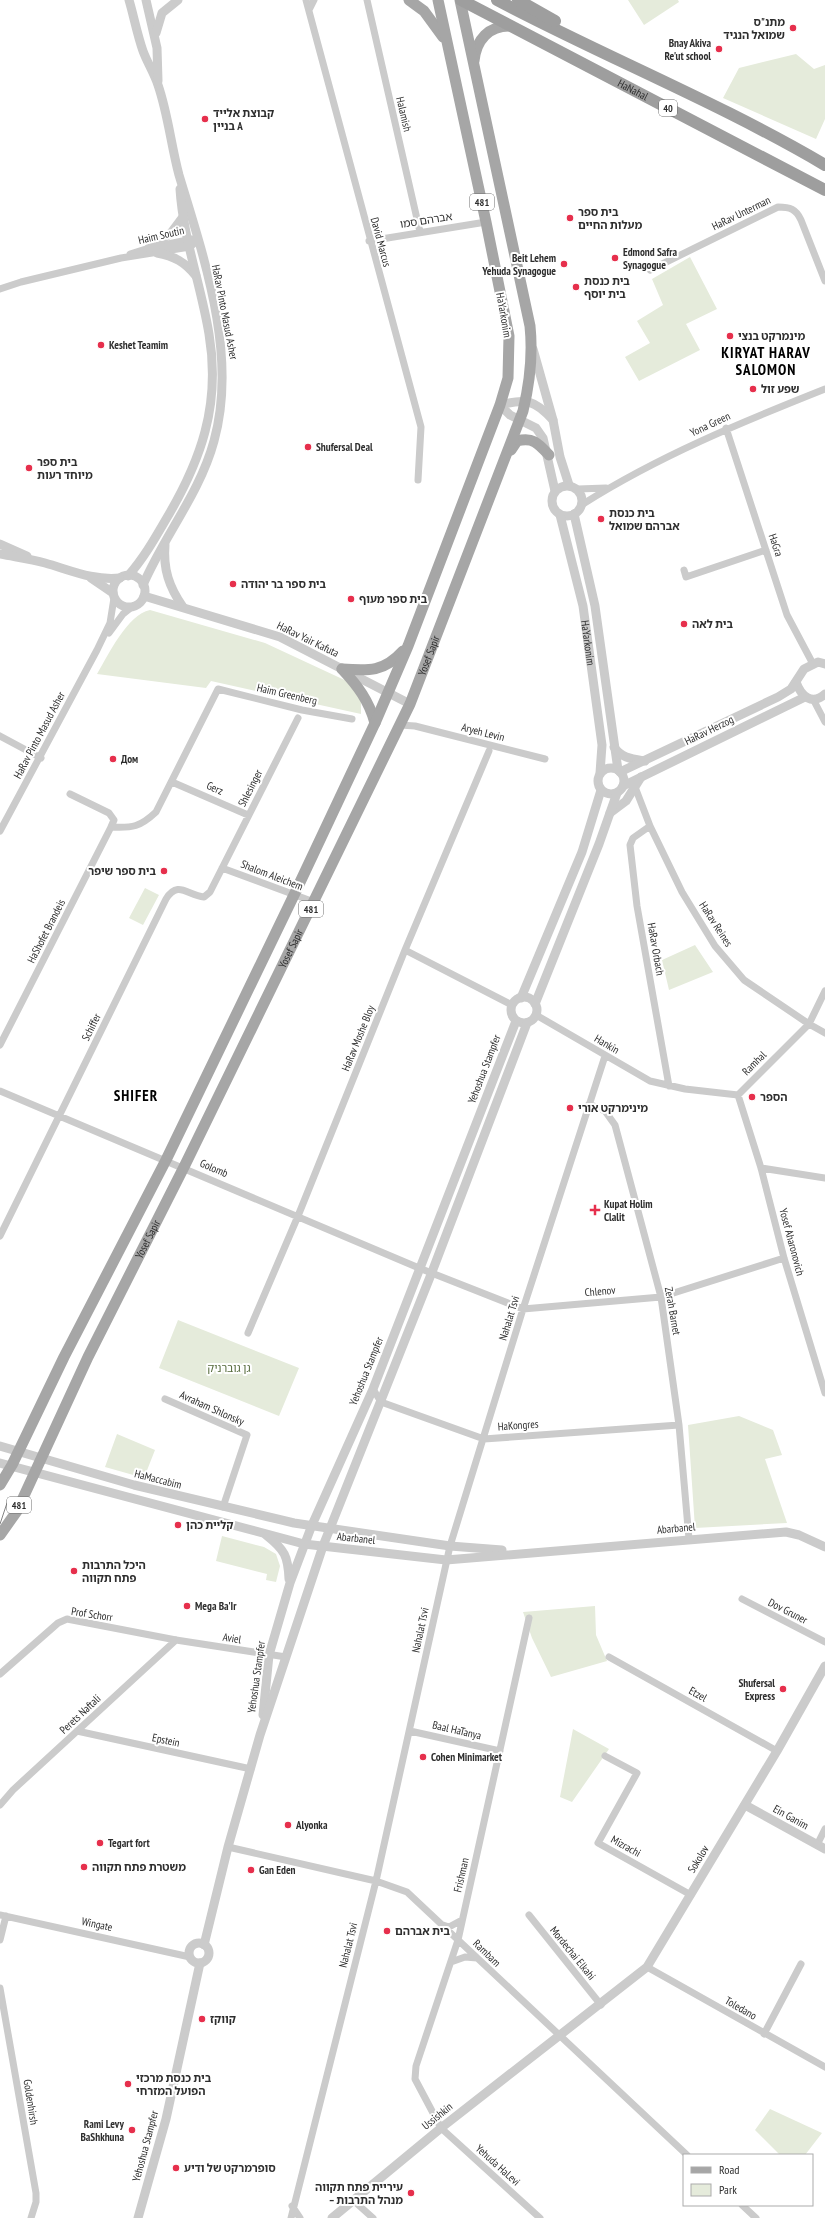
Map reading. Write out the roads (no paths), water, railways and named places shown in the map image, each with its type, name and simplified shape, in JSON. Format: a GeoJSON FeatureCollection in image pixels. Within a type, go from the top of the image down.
{"type":"FeatureCollection","features":[{"type":"Feature","properties":{"kind":"highway","name":"HaNahal"},"geometry":{"type":"LineString","coordinates":[[461,0],[825,190]]}},
{"type":"Feature","properties":{"kind":"highway","name":"HaNahal"},"geometry":{"type":"LineString","coordinates":[[497,0],[556,31],[641,70],[795,147],[825,165]]}},
{"type":"Feature","properties":{"kind":"highway","name":"40"},"geometry":{"type":"LineString","coordinates":[[518,0],[641,70]]}},
{"type":"Feature","properties":{"kind":"main road"},"geometry":{"type":"LineString","coordinates":[[409,0],[424,11],[447,44]]}},
{"type":"Feature","properties":{"kind":"main road","name":"HaYarkonim"},"geometry":{"type":"LineString","coordinates":[[438,0],[486,222],[510,350],[508,378],[500,405]]}},
{"type":"Feature","properties":{"kind":"main road","name":"HaYarkonim"},"geometry":{"type":"LineString","coordinates":[[461,0],[473,68],[530,326],[531,342]]}},
{"type":"Feature","properties":{"kind":"main road"},"geometry":{"type":"LineString","coordinates":[[473,68],[476,50],[485,35],[499,27],[511,26]]}},
{"type":"Feature","properties":{"kind":"main road","name":"Yosef Sapir"},"geometry":{"type":"LineString","coordinates":[[33,1473],[88,1357],[184,1167],[410,704],[520,421],[530,382],[531,342]]}},
{"type":"Feature","properties":{"kind":"main road","name":"Yosef Sapir"},"geometry":{"type":"LineString","coordinates":[[20,1451],[64,1357],[166,1160],[375,723],[408,646],[500,405]]}},
{"type":"Feature","properties":{"kind":"main road"},"geometry":{"type":"LineString","coordinates":[[507,455],[517,441],[527,438],[536,441],[548,455]]}},
{"type":"Feature","properties":{"kind":"main road"},"geometry":{"type":"LineString","coordinates":[[342,669],[377,670],[388,664],[408,646]]}},
{"type":"Feature","properties":{"kind":"main road"},"geometry":{"type":"LineString","coordinates":[[342,669],[359,686],[371,709],[375,723]]}},
{"type":"Feature","properties":{"kind":"main road","name":"481"},"geometry":{"type":"LineString","coordinates":[[0,1485],[20,1451]]}},
{"type":"Feature","properties":{"kind":"main road","name":"481"},"geometry":{"type":"LineString","coordinates":[[0,1535],[17,1511],[33,1473]]}},
{"type":"Feature","properties":{"kind":"street","name":"HaRav Pinto Masud Asher"},"geometry":{"type":"LineString","coordinates":[[129,0],[143,50],[158,84]]}},
{"type":"Feature","properties":{"kind":"street","name":"HaRav Pinto Masud Asher"},"geometry":{"type":"LineString","coordinates":[[143,585],[165,542],[196,488],[214,442],[221,413],[223,357],[198,240],[179,174],[158,84],[155,38],[146,0]]}},
{"type":"Feature","properties":{"kind":"street"},"geometry":{"type":"LineString","coordinates":[[155,38],[162,13],[178,0]]}},
{"type":"Feature","properties":{"kind":"street","name":"David Marcus"},"geometry":{"type":"LineString","coordinates":[[306,0],[369,240],[421,427],[418,480]]}},
{"type":"Feature","properties":{"kind":"street"},"geometry":{"type":"LineString","coordinates":[[309,10],[314,0]]}},
{"type":"Feature","properties":{"kind":"street","name":"Halamish"},"geometry":{"type":"LineString","coordinates":[[367,0],[420,232]]}},
{"type":"Feature","properties":{"kind":"street","name":"HaRav Pinto Masud Asher"},"geometry":{"type":"LineString","coordinates":[[124,577],[148,550],[180,496],[196,462],[211,410],[213,380],[212,353],[183,217],[179,174]]}},
{"type":"Feature","properties":{"kind":"street","name":"HaRav Unterman"},"geometry":{"type":"LineString","coordinates":[[650,270],[778,207],[789,207],[798,212],[802,220],[825,281]]}},
{"type":"Feature","properties":{"kind":"street"},"geometry":{"type":"LineString","coordinates":[[149,248],[171,234],[183,217]]}},
{"type":"Feature","properties":{"kind":"street","name":"אברהם סמו"},"geometry":{"type":"LineString","coordinates":[[369,240],[486,222]]}},
{"type":"Feature","properties":{"kind":"street","name":"Haim Soutin"},"geometry":{"type":"LineString","coordinates":[[0,289],[21,282],[121,258],[157,253],[198,240]]}},
{"type":"Feature","properties":{"kind":"street","name":"Haim Soutin"},"geometry":{"type":"LineString","coordinates":[[121,258],[149,248],[189,243]]}},
{"type":"Feature","properties":{"kind":"street"},"geometry":{"type":"LineString","coordinates":[[157,253],[175,258],[184,263],[197,277]]}},
{"type":"Feature","properties":{"kind":"street","name":"Haim Soutin"},"geometry":{"type":"LineString","coordinates":[[0,284],[21,282]]}},
{"type":"Feature","properties":{"kind":"street","name":"HaYarkonim"},"geometry":{"type":"LineString","coordinates":[[531,342],[553,420],[560,457],[569,485]]}},
{"type":"Feature","properties":{"kind":"street","name":"Yona Green"},"geometry":{"type":"LineString","coordinates":[[583,504],[608,487],[726,428],[825,389]]}},
{"type":"Feature","properties":{"kind":"street"},"geometry":{"type":"LineString","coordinates":[[500,405],[525,401],[543,408],[553,420]]}},
{"type":"Feature","properties":{"kind":"street"},"geometry":{"type":"LineString","coordinates":[[500,405],[510,415],[536,428],[543,438],[555,491],[552,505],[560,515],[568,516],[574,514],[583,504],[581,493],[578,489],[569,485],[555,491]]}},
{"type":"Feature","properties":{"kind":"street","name":"HaGra"},"geometry":{"type":"LineString","coordinates":[[726,428],[786,615],[813,664]]}},
{"type":"Feature","properties":{"kind":"street","name":"Yona Green"},"geometry":{"type":"LineString","coordinates":[[578,489],[608,487]]}},
{"type":"Feature","properties":{"kind":"street","name":"HaYarkonim"},"geometry":{"type":"LineString","coordinates":[[574,514],[595,606],[614,747],[619,771]]}},
{"type":"Feature","properties":{"kind":"street","name":"HaYarkonim"},"geometry":{"type":"LineString","coordinates":[[560,515],[585,620],[602,745],[600,774]]}},
{"type":"Feature","properties":{"kind":"street"},"geometry":{"type":"LineString","coordinates":[[165,542],[163,559],[167,578],[183,607]]}},
{"type":"Feature","properties":{"kind":"street"},"geometry":{"type":"LineString","coordinates":[[0,544],[43,563]]}},
{"type":"Feature","properties":{"kind":"street"},"geometry":{"type":"LineString","coordinates":[[684,570],[686,577],[766,550]]}},
{"type":"Feature","properties":{"kind":"street"},"geometry":{"type":"LineString","coordinates":[[0,554],[43,563],[86,576],[111,579],[136,577],[143,585],[144,596],[138,604],[133,606],[122,606],[114,595],[86,576]]}},
{"type":"Feature","properties":{"kind":"street"},"geometry":{"type":"LineString","coordinates":[[114,595],[114,584],[124,577]]}},
{"type":"Feature","properties":{"kind":"street","name":"HaRav Pinto Masud Asher"},"geometry":{"type":"LineString","coordinates":[[0,830],[41,758],[98,650],[110,623],[114,595]]}},
{"type":"Feature","properties":{"kind":"street","name":"HaRav Yair Kafuta"},"geometry":{"type":"LineString","coordinates":[[144,596],[280,637],[410,704]]}},
{"type":"Feature","properties":{"kind":"street","name":"HaRav Pinto Masud Asher"},"geometry":{"type":"LineString","coordinates":[[98,650],[123,614],[133,606]]}},
{"type":"Feature","properties":{"kind":"street"},"geometry":{"type":"LineString","coordinates":[[813,664],[818,662],[825,664]]}},
{"type":"Feature","properties":{"kind":"street","name":"HaRav Herzog"},"geometry":{"type":"LineString","coordinates":[[619,771],[646,761],[778,697],[792,689],[800,672],[813,664]]}},
{"type":"Feature","properties":{"kind":"street"},"geometry":{"type":"LineString","coordinates":[[796,682],[799,692],[809,698],[825,722]]}},
{"type":"Feature","properties":{"kind":"street","name":"Haim Greenberg"},"geometry":{"type":"LineString","coordinates":[[172,782],[218,689],[302,710],[352,719]]}},
{"type":"Feature","properties":{"kind":"street","name":"HaRav Herzog"},"geometry":{"type":"LineString","coordinates":[[620,790],[642,776],[809,698],[825,694]]}},
{"type":"Feature","properties":{"kind":"street"},"geometry":{"type":"LineString","coordinates":[[410,704],[410,716],[415,726]]}},
{"type":"Feature","properties":{"kind":"street","name":"Shlesinger"},"geometry":{"type":"LineString","coordinates":[[222,868],[298,718]]}},
{"type":"Feature","properties":{"kind":"street","name":"Aryeh Levin"},"geometry":{"type":"LineString","coordinates":[[400,725],[415,726],[545,759]]}},
{"type":"Feature","properties":{"kind":"street"},"geometry":{"type":"LineString","coordinates":[[0,736],[41,758]]}},
{"type":"Feature","properties":{"kind":"street"},"geometry":{"type":"LineString","coordinates":[[614,747],[617,752],[626,757],[646,761]]}},
{"type":"Feature","properties":{"kind":"street","name":"HaRav Moshe Bloy"},"geometry":{"type":"LineString","coordinates":[[248,1333],[298,1216],[405,950],[489,751]]}},
{"type":"Feature","properties":{"kind":"street"},"geometry":{"type":"LineString","coordinates":[[610,768],[619,771],[624,779],[535,1004],[536,1015],[527,1023],[516,1021],[511,1013],[512,1005],[521,998],[582,852],[601,790],[598,782],[600,774],[610,768]]}},
{"type":"Feature","properties":{"kind":"street"},"geometry":{"type":"LineString","coordinates":[[610,813],[626,801],[642,776]]}},
{"type":"Feature","properties":{"kind":"street"},"geometry":{"type":"LineString","coordinates":[[70,794],[109,813],[114,820],[111,827],[131,828],[145,822],[156,812],[172,782]]}},
{"type":"Feature","properties":{"kind":"street","name":"Gerz"},"geometry":{"type":"LineString","coordinates":[[172,782],[248,815]]}},
{"type":"Feature","properties":{"kind":"street","name":"HaRav Reines"},"geometry":{"type":"LineString","coordinates":[[635,787],[650,826],[682,892],[715,946],[744,980],[809,1024],[825,1033]]}},
{"type":"Feature","properties":{"kind":"street"},"geometry":{"type":"LineString","coordinates":[[601,790],[608,794],[620,790]]}},
{"type":"Feature","properties":{"kind":"street","name":"HaRav Orbach"},"geometry":{"type":"LineString","coordinates":[[650,826],[633,838],[630,845],[637,906],[669,1086]]}},
{"type":"Feature","properties":{"kind":"street","name":"HaShofet Brandeis"},"geometry":{"type":"LineString","coordinates":[[0,1045],[111,827]]}},
{"type":"Feature","properties":{"kind":"street","name":"Shalom Aleichem"},"geometry":{"type":"LineString","coordinates":[[222,868],[314,902]]}},
{"type":"Feature","properties":{"kind":"street","name":"Schiffer"},"geometry":{"type":"LineString","coordinates":[[0,1236],[171,891],[178,888],[204,897],[210,892],[222,868]]}},
{"type":"Feature","properties":{"kind":"street"},"geometry":{"type":"LineString","coordinates":[[405,950],[512,1005]]}},
{"type":"Feature","properties":{"kind":"street","name":"Ramhal"},"geometry":{"type":"LineString","coordinates":[[738,1096],[809,1024],[825,991]]}},
{"type":"Feature","properties":{"kind":"street"},"geometry":{"type":"LineString","coordinates":[[521,998],[528,998],[535,1004]]}},
{"type":"Feature","properties":{"kind":"street","name":"Hankin"},"geometry":{"type":"LineString","coordinates":[[536,1015],[650,1081],[669,1086]]}},
{"type":"Feature","properties":{"kind":"street","name":"Yehoshua Stampfer"},"geometry":{"type":"LineString","coordinates":[[260,1735],[269,1655],[290,1583],[312,1525],[373,1389],[516,1021]]}},
{"type":"Feature","properties":{"kind":"street","name":"Yehoshua Stampfer"},"geometry":{"type":"LineString","coordinates":[[204,1946],[228,1847],[260,1735],[323,1546],[432,1272],[527,1023]]}},
{"type":"Feature","properties":{"kind":"street","name":"Nahalat Tsvi"},"geometry":{"type":"LineString","coordinates":[[291,2218],[292,2206],[376,1881],[410,1731],[446,1560],[523,1309],[605,1056]]}},
{"type":"Feature","properties":{"kind":"street"},"geometry":{"type":"LineString","coordinates":[[669,1086],[738,1096]]}},
{"type":"Feature","properties":{"kind":"street","name":"Golomb"},"geometry":{"type":"LineString","coordinates":[[0,1091],[184,1167],[420,1268]]}},
{"type":"Feature","properties":{"kind":"street","name":"Yosef Aharonovich"},"geometry":{"type":"LineString","coordinates":[[738,1096],[761,1168],[784,1258],[825,1393]]}},
{"type":"Feature","properties":{"kind":"street","name":"Zerah Barnet"},"geometry":{"type":"LineString","coordinates":[[589,1104],[605,1111],[615,1125],[661,1297],[679,1425],[689,1539]]}},
{"type":"Feature","properties":{"kind":"street"},"geometry":{"type":"LineString","coordinates":[[761,1168],[825,1178]]}},
{"type":"Feature","properties":{"kind":"street","name":"Chlenov"},"geometry":{"type":"LineString","coordinates":[[420,1268],[523,1309],[661,1297],[784,1258]]}},
{"type":"Feature","properties":{"kind":"street"},"geometry":{"type":"LineString","coordinates":[[373,1389],[381,1402]]}},
{"type":"Feature","properties":{"kind":"street","name":"Avraham Shlonsky"},"geometry":{"type":"LineString","coordinates":[[164,1399],[247,1435],[223,1507]]}},
{"type":"Feature","properties":{"kind":"street","name":"HaKongres"},"geometry":{"type":"LineString","coordinates":[[381,1402],[484,1439],[679,1425]]}},
{"type":"Feature","properties":{"kind":"street","name":"HaMaccabim"},"geometry":{"type":"LineString","coordinates":[[0,1446],[134,1485],[223,1507],[312,1525]]}},
{"type":"Feature","properties":{"kind":"street"},"geometry":{"type":"LineString","coordinates":[[0,1463],[304,1544]]}},
{"type":"Feature","properties":{"kind":"street","name":"Abarbanel"},"geometry":{"type":"LineString","coordinates":[[312,1525],[450,1546],[526,1552]]}},
{"type":"Feature","properties":{"kind":"street","name":"Abarbanel"},"geometry":{"type":"LineString","coordinates":[[304,1544],[446,1560],[526,1552],[786,1532],[799,1535],[825,1547]]}},
{"type":"Feature","properties":{"kind":"street"},"geometry":{"type":"LineString","coordinates":[[263,1533],[284,1552],[288,1564],[290,1583]]}},
{"type":"Feature","properties":{"kind":"street","name":"Dov Gruner"},"geometry":{"type":"LineString","coordinates":[[742,1599],[825,1642]]}},
{"type":"Feature","properties":{"kind":"street","name":"Frishman"},"geometry":{"type":"LineString","coordinates":[[441,2128],[415,2078],[416,2066],[458,1940],[529,1618]]}},
{"type":"Feature","properties":{"kind":"street","name":"Prof Schorr"},"geometry":{"type":"LineString","coordinates":[[0,1674],[58,1624],[67,1619],[176,1640]]}},
{"type":"Feature","properties":{"kind":"street","name":"Aviel"},"geometry":{"type":"LineString","coordinates":[[176,1640],[286,1657]]}},
{"type":"Feature","properties":{"kind":"street","name":"Perets Naftali"},"geometry":{"type":"LineString","coordinates":[[0,1804],[13,1790],[176,1640]]}},
{"type":"Feature","properties":{"kind":"street","name":"Etzel"},"geometry":{"type":"LineString","coordinates":[[609,1657],[777,1751]]}},
{"type":"Feature","properties":{"kind":"street","name":"Sokolov"},"geometry":{"type":"LineString","coordinates":[[558,2036],[601,2005],[647,1967],[777,1751],[825,1666]]}},
{"type":"Feature","properties":{"kind":"street","name":"Epstein"},"geometry":{"type":"LineString","coordinates":[[77,1731],[251,1770]]}},
{"type":"Feature","properties":{"kind":"street","name":"Baal HaTanya"},"geometry":{"type":"LineString","coordinates":[[410,1731],[500,1751]]}},
{"type":"Feature","properties":{"kind":"street","name":"Mizrachi"},"geometry":{"type":"LineString","coordinates":[[605,1756],[637,1773],[598,1843],[691,1895]]}},
{"type":"Feature","properties":{"kind":"street","name":"Ein Ganim"},"geometry":{"type":"LineString","coordinates":[[745,1805],[821,1847]]}},
{"type":"Feature","properties":{"kind":"street"},"geometry":{"type":"LineString","coordinates":[[821,1847],[825,1829]]}},
{"type":"Feature","properties":{"kind":"street","name":"Rambam"},"geometry":{"type":"LineString","coordinates":[[228,1847],[376,1881],[407,1892],[558,2036],[687,2154]]}},
{"type":"Feature","properties":{"kind":"street","name":"Mordechai Elkahi"},"geometry":{"type":"LineString","coordinates":[[529,1915],[601,2005]]}},
{"type":"Feature","properties":{"kind":"street"},"geometry":{"type":"LineString","coordinates":[[0,1940],[3,1916]]}},
{"type":"Feature","properties":{"kind":"street","name":"Wingate"},"geometry":{"type":"LineString","coordinates":[[3,1916],[190,1957]]}},
{"type":"Feature","properties":{"kind":"street"},"geometry":{"type":"LineString","coordinates":[[441,1924],[449,1927],[462,1920]]}},
{"type":"Feature","properties":{"kind":"street"},"geometry":{"type":"LineString","coordinates":[[194,1945],[204,1946],[208,1950],[208,1956],[205,1961],[200,1963],[194,1962],[190,1957],[190,1950],[194,1945]]}},
{"type":"Feature","properties":{"kind":"street"},"geometry":{"type":"LineString","coordinates":[[451,1962],[465,1957],[477,1958]]}},
{"type":"Feature","properties":{"kind":"street","name":"Yehoshua Stampfer"},"geometry":{"type":"LineString","coordinates":[[138,2218],[166,2118],[200,1963]]}},
{"type":"Feature","properties":{"kind":"street"},"geometry":{"type":"LineString","coordinates":[[764,2034],[801,1964]]}},
{"type":"Feature","properties":{"kind":"street","name":"Toledano"},"geometry":{"type":"LineString","coordinates":[[647,1967],[825,2067]]}},
{"type":"Feature","properties":{"kind":"street","name":"Goldenhirsh"},"geometry":{"type":"LineString","coordinates":[[0,1988],[36,2193],[36,2202],[31,2218]]}},
{"type":"Feature","properties":{"kind":"street","name":"Ussishkin"},"geometry":{"type":"LineString","coordinates":[[332,2218],[441,2128],[558,2036]]}},
{"type":"Feature","properties":{"kind":"street","name":"Yehuda HaLevi"},"geometry":{"type":"LineString","coordinates":[[441,2128],[540,2218]]}},
{"type":"Feature","properties":{"kind":"street"},"geometry":{"type":"LineString","coordinates":[[354,2200],[373,2218]]}},
{"type":"Feature","properties":{"kind":"street"},"geometry":{"type":"LineString","coordinates":[[292,2206],[300,2218]]}},
{"type":"Feature","properties":{"kind":"street"},"geometry":{"type":"LineString","coordinates":[[743,2206],[756,2218]]}},
{"type":"Feature","properties":{"kind":"tram line"},"geometry":{"type":"LineString","coordinates":[[0,1524],[7,1503]]}},
{"type":"Feature","properties":{"kind":"place","name":"מתנ\"ס שמואל הנגיד"},"geometry":{"type":"Point","coordinates":[793,28]}},
{"type":"Feature","properties":{"kind":"place","name":"Bnay Akiva Re'ut school"},"geometry":{"type":"Point","coordinates":[719,49]}},
{"type":"Feature","properties":{"kind":"place","name":"קבוצת אלייד בניין A"},"geometry":{"type":"Point","coordinates":[205,119]}},
{"type":"Feature","properties":{"kind":"place","name":"בית ספר מעלות החיים"},"geometry":{"type":"Point","coordinates":[570,218]}},
{"type":"Feature","properties":{"kind":"place","name":"Edmond Safra Synagogue"},"geometry":{"type":"Point","coordinates":[615,258]}},
{"type":"Feature","properties":{"kind":"place","name":"Beit Lehem Yehuda Synagogue"},"geometry":{"type":"Point","coordinates":[564,264]}},
{"type":"Feature","properties":{"kind":"place","name":"בית כנסת בית יוסף"},"geometry":{"type":"Point","coordinates":[576,287]}},
{"type":"Feature","properties":{"kind":"place","name":"מינמרקט בנצי"},"geometry":{"type":"Point","coordinates":[730,336]}},
{"type":"Feature","properties":{"kind":"place","name":"Keshet Teamim"},"geometry":{"type":"Point","coordinates":[101,345]}},
{"type":"Feature","properties":{"kind":"place","name":"שפע זול"},"geometry":{"type":"Point","coordinates":[753,389]}},
{"type":"Feature","properties":{"kind":"place","name":"Shufersal Deal"},"geometry":{"type":"Point","coordinates":[308,447]}},
{"type":"Feature","properties":{"kind":"place","name":"בית ספר מיוחד רעות"},"geometry":{"type":"Point","coordinates":[29,468]}},
{"type":"Feature","properties":{"kind":"place","name":"בית כנסת אברהם שמואל"},"geometry":{"type":"Point","coordinates":[601,519]}},
{"type":"Feature","properties":{"kind":"place","name":"בית ספר בר יהודה"},"geometry":{"type":"Point","coordinates":[233,584]}},
{"type":"Feature","properties":{"kind":"place","name":"בית ספר מעוף"},"geometry":{"type":"Point","coordinates":[351,599]}},
{"type":"Feature","properties":{"kind":"place","name":"בית לאה"},"geometry":{"type":"Point","coordinates":[684,624]}},
{"type":"Feature","properties":{"kind":"place","name":"Дом"},"geometry":{"type":"Point","coordinates":[113,759]}},
{"type":"Feature","properties":{"kind":"place","name":"בית ספר שיפר"},"geometry":{"type":"Point","coordinates":[164,871]}},
{"type":"Feature","properties":{"kind":"place","name":"הספר"},"geometry":{"type":"Point","coordinates":[752,1097]}},
{"type":"Feature","properties":{"kind":"place","name":"מינימרקט אורי"},"geometry":{"type":"Point","coordinates":[570,1108]}},
{"type":"Feature","properties":{"kind":"place","name":"Kupat Holim Clalit"},"geometry":{"type":"Point","coordinates":[595,1210]}},
{"type":"Feature","properties":{"kind":"place","name":"קליית כהן"},"geometry":{"type":"Point","coordinates":[178,1525]}},
{"type":"Feature","properties":{"kind":"place","name":"היכל התרבות פתח תקווה"},"geometry":{"type":"Point","coordinates":[74,1571]}},
{"type":"Feature","properties":{"kind":"place","name":"Mega Ba'Ir"},"geometry":{"type":"Point","coordinates":[187,1606]}},
{"type":"Feature","properties":{"kind":"place","name":"Shufersal Express"},"geometry":{"type":"Point","coordinates":[783,1689]}},
{"type":"Feature","properties":{"kind":"place","name":"Cohen Minimarket"},"geometry":{"type":"Point","coordinates":[423,1757]}},
{"type":"Feature","properties":{"kind":"place","name":"Alyonka"},"geometry":{"type":"Point","coordinates":[288,1825]}},
{"type":"Feature","properties":{"kind":"place","name":"Tegart fort"},"geometry":{"type":"Point","coordinates":[100,1843]}},
{"type":"Feature","properties":{"kind":"place","name":"משטרת פתח תקווה"},"geometry":{"type":"Point","coordinates":[84,1867]}},
{"type":"Feature","properties":{"kind":"place","name":"Gan Eden"},"geometry":{"type":"Point","coordinates":[251,1870]}},
{"type":"Feature","properties":{"kind":"place","name":"בית אברהם"},"geometry":{"type":"Point","coordinates":[387,1931]}},
{"type":"Feature","properties":{"kind":"place","name":"קווקז"},"geometry":{"type":"Point","coordinates":[202,2019]}},
{"type":"Feature","properties":{"kind":"place","name":"בית כנסת מרכזי הפועל המזרחי"},"geometry":{"type":"Point","coordinates":[128,2084]}},
{"type":"Feature","properties":{"kind":"place","name":"Rami Levy BaShkhuna"},"geometry":{"type":"Point","coordinates":[132,2130]}},
{"type":"Feature","properties":{"kind":"place","name":"סופרמרקט של ודיע"},"geometry":{"type":"Point","coordinates":[176,2168]}},
{"type":"Feature","properties":{"kind":"place","name":"עיריית פתח תקווה – מנהל התרבות"},"geometry":{"type":"Point","coordinates":[411,2193]}},
{"type":"Feature","properties":{"kind":"district","name":"KIRYAT HARAV SALOMON"},"geometry":{"type":"Point","coordinates":[766,360]}},
{"type":"Feature","properties":{"kind":"district","name":"SHIFER"},"geometry":{"type":"Point","coordinates":[136,1095]}},
{"type":"Feature","properties":{"kind":"park label","name":"גן גוברניק"},"geometry":{"type":"Point","coordinates":[229,1368]}}]}
